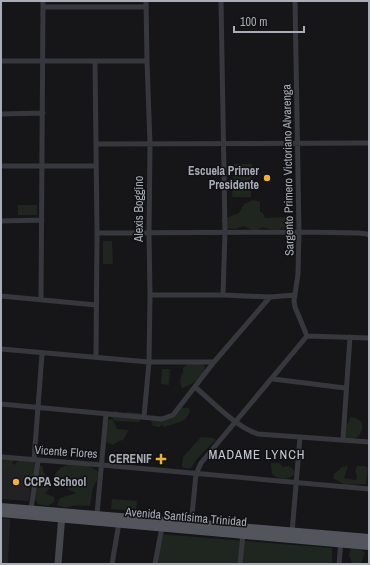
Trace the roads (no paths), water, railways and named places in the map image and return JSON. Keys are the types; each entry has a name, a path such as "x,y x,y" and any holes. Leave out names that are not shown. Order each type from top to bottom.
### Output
{"main road":[{"name":"Avenida Santísima Trinidad","path":"1,506 31,509 118,524 162,527 191,526 341,539 369,538"},
{"name":"Avenida Santísima Trinidad","path":"1,513 62,515 97,514 243,534 292,535"},
{"path":"58,564 62,515"},
{"name":"Avenida Santísima Trinidad","path":"341,539 369,546"}],"street":[{"name":"Alexis Boggino","path":"144,417 148,362 150,295 150,144 146,1"},
{"path":"221,1 225,232 223,295"},
{"name":"Sargento Primero Victoriano Alvarenga","path":"295,1 299,232 298,274 295,294 296,307 307,336"},
{"path":"41,300 43,4 146,7"},
{"path":"1,61 147,61"},
{"path":"95,61 97,233 96,357"},
{"path":"1,114 42,113"},
{"path":"96,144 369,143"},
{"path":"1,166 96,166"},
{"path":"1,221 42,220"},
{"path":"97,233 299,232 359,233 369,235"},
{"path":"150,295 223,295 270,297 295,294"},
{"path":"1,296 96,305"},
{"path":"1,404 162,419 168,418 173,415 214,362 270,297"},
{"path":"191,526 196,474 201,463 307,336 350,336 369,338"},
{"path":"343,439 350,336"},
{"path":"1,349 42,354 148,362 214,362"},
{"path":"31,509 36,460 37,408 42,354"},
{"path":"272,379 346,388"},
{"path":"195,387 249,431 258,434 369,442"},
{"path":"97,514 106,414"},
{"path":"292,535 300,437"},
{"name":"Vicente Flores","path":"1,457 369,489"},
{"path":"112,564 118,524"},
{"path":"156,564 162,527"},
{"path":"240,564 243,534"},
{"path":"339,564 341,539"}],"place":[{"name":"Escuela Primer Presidente","path":"267,178"},
{"name":"CERENIF","path":"161,459"},
{"name":"CCPA School","path":"16,482"}],"district":[{"name":"MADAME LYNCH","path":"257,454"}]}
